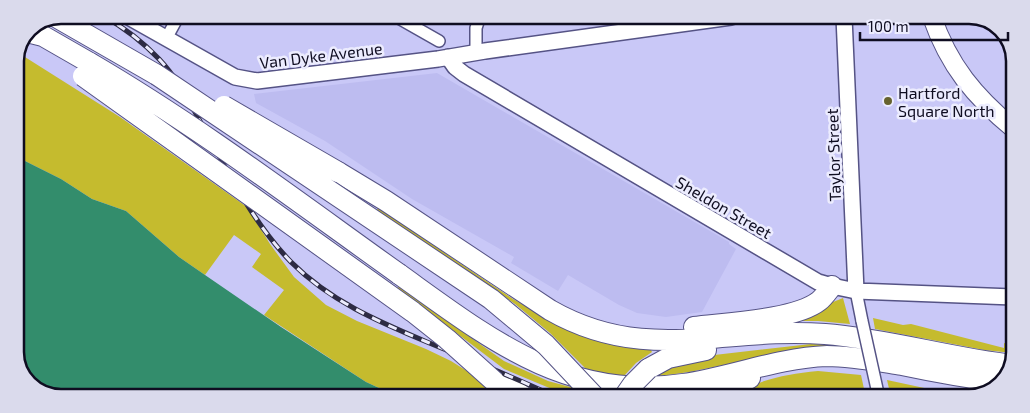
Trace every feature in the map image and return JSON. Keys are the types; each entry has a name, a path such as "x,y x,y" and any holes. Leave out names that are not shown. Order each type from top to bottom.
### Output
{"highway":[{"path":"69,24 157,75 498,304 551,349 588,389"},
{"path":"34,34 42,36 419,317 460,350 502,389"},
{"path":"30,41 143,96 228,153 507,349 547,368 587,380 638,387 670,386 791,360 819,356 848,357 993,381"},
{"path":"157,75 175,78 332,168 564,317 604,333 645,340 683,340 794,333 858,338 1004,364"},
{"path":"564,317 575,317 622,330 670,330 764,319 789,313 819,301 832,286"},
{"path":"630,389 648,369 663,360 678,355 764,341 794,333"},
{"path":"983,361 1006,358"},
{"path":"728,389 791,360"},
{"path":"954,375 968,387 976,389"},
{"path":"495,382 512,389"}],"main road":[{"path":"935,24 944,49 964,80 987,106 1006,122"}],"street":[{"name":"Van Dyke Avenue","path":"140,24 234,78 245,80 271,80 448,57 638,24"},
{"path":"166,39 174,24"},
{"path":"409,24 439,41"},
{"path":"476,52 475,39 477,24"},
{"name":"Taylor Street","path":"844,24 856,291"},
{"name":"Sheldon Street","path":"448,57 454,66 464,74 818,282 856,291 1006,297"},
{"path":"856,291 877,389"}],"shaded area":[{"path":"24,56 120,117 247,207 270,244 294,277 326,305 357,321 451,361 470,373 487,389 381,389 366,382 264,315 284,290 252,267 261,254 234,235 205,275 179,257 126,211 92,199 61,179 24,160"},
{"path":"437,73 729,242 736,249 702,312 666,317 637,313 619,305 568,275 558,291 511,263 514,257 412,199 325,141 256,103 254,94"},
{"path":"24,160 61,179 92,199 126,211 179,257 281,327 366,382 381,389 53,389 40,383 31,375 24,360"},
{"path":"378,208 513,299 560,326 595,340 619,346 651,350 652,352 636,363 624,376 587,370 550,333 515,304 377,210"},
{"path":"399,287 504,361 548,381 575,389 552,389 504,369 397,288"},
{"path":"843,298 850,324 786,321"},
{"path":"873,318 903,325 911,324 1004,348 1004,343 1006,344 1006,352 984,350 875,329"},
{"path":"811,344 841,346 788,350 677,374 650,377 697,357"},
{"path":"818,371 861,375 864,389 744,389 771,379"},
{"path":"887,380 929,389 913,389 889,389"}],"railway":[{"path":"117,24 153,52 173,76 255,216 278,248 306,276 338,299 372,318 538,389"}],"place":[{"name":"Hartford Square North","path":"888,101"}]}
